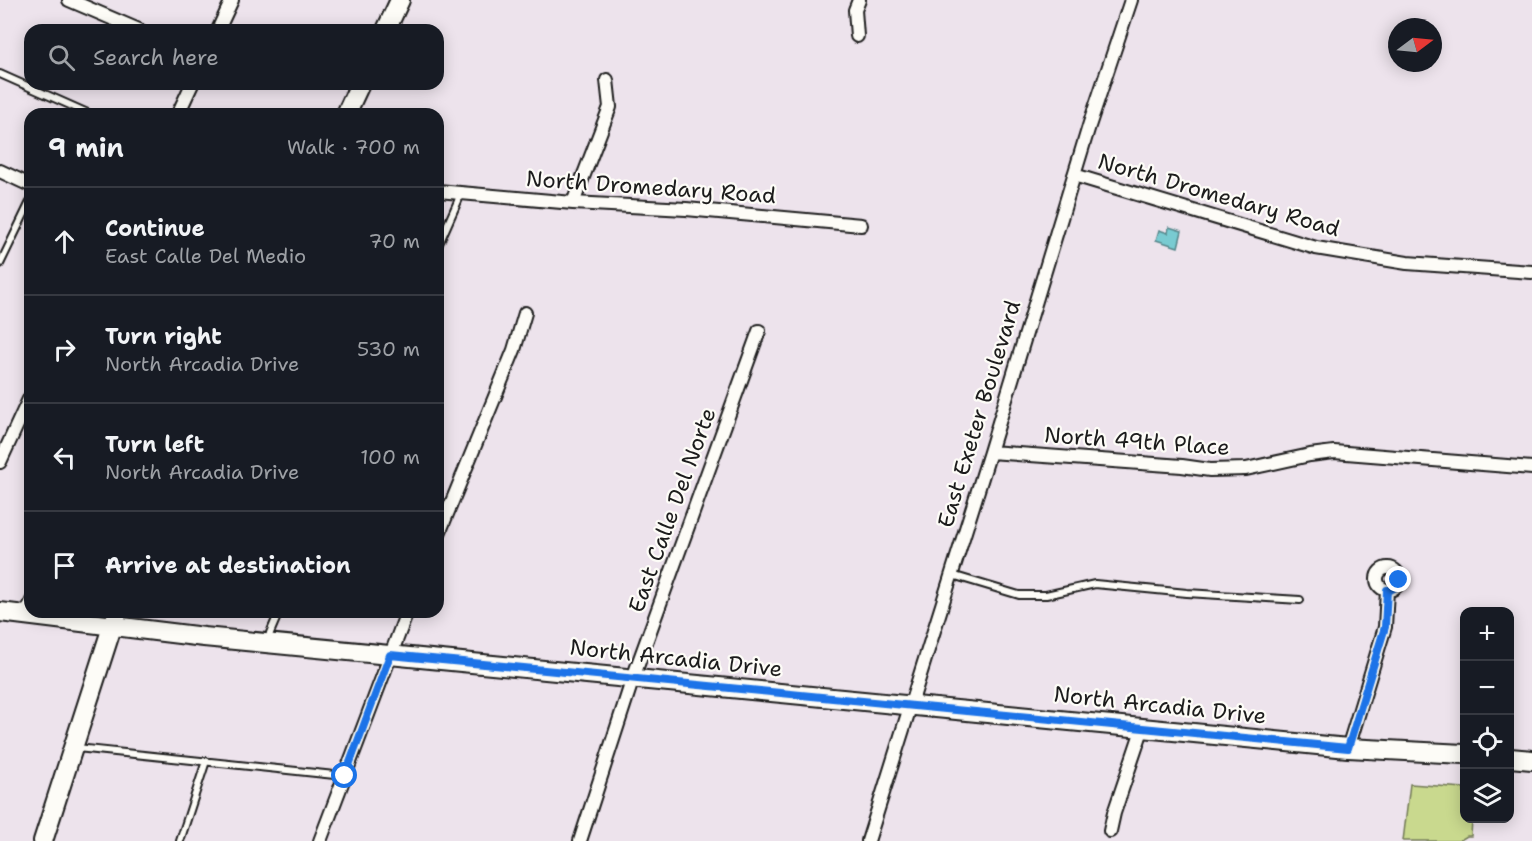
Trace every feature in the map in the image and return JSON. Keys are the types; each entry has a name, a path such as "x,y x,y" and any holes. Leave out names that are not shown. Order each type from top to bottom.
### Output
{"street":[{"path":"69,0 125,24"},
{"path":"221,24 232,0"},
{"path":"389,24 400,0"},
{"path":"857,36 855,10 859,0"},
{"name":"East Exeter Boulevard","path":"868,841 1074,175 1131,0"},
{"path":"573,203 610,107 608,80"},
{"path":"181,108 189,90"},
{"path":"349,108 357,90"},
{"path":"0,171 24,182"},
{"name":"North Dromedary Road","path":"1074,175 1316,248 1407,263 1532,272"},
{"name":"North Dromedary Road","path":"444,192 573,203 686,209 861,225"},
{"path":"444,521 514,350 525,313"},
{"name":"East Calle Del Norte","path":"580,841 633,678 759,331"},
{"path":"0,462 24,410"},
{"name":"North 49th Place","path":"990,452 1171,465 1210,470 1246,469 1310,454 1334,452 1532,468"},
{"path":"1348,748 1385,627 1387,590"},
{"name":"North Arcadia Drive","path":"0,612 24,606"},
{"path":"320,841 405,618"},
{"path":"43,841 115,619"},
{"name":"North Arcadia Drive","path":"115,619 268,643 1348,748 1460,754"},
{"path":"1110,831 1143,727"},
{"path":"1514,758 1532,760"}],"lane":[{"path":"0,74 24,85"},
{"path":"36,90 76,108"},
{"path":"444,232 460,193"},
{"path":"0,264 24,214"},
{"path":"950,574 1019,595 1046,595 1095,584 1300,600"},
{"path":"268,643 276,618"},
{"path":"74,747 345,776"},
{"path":"180,841 206,761"}],"green space":[{"path":"1410,784 1460,788 1460,823 1472,823 1471,836 1459,841 1403,841"}],"water":[{"path":"1169,227 1182,231 1178,247 1156,240 1159,230 1168,233"}],"route":[{"path":"345,776 390,655 1348,748 1385,627 1387,590 1394,588 1399,580"}]}
